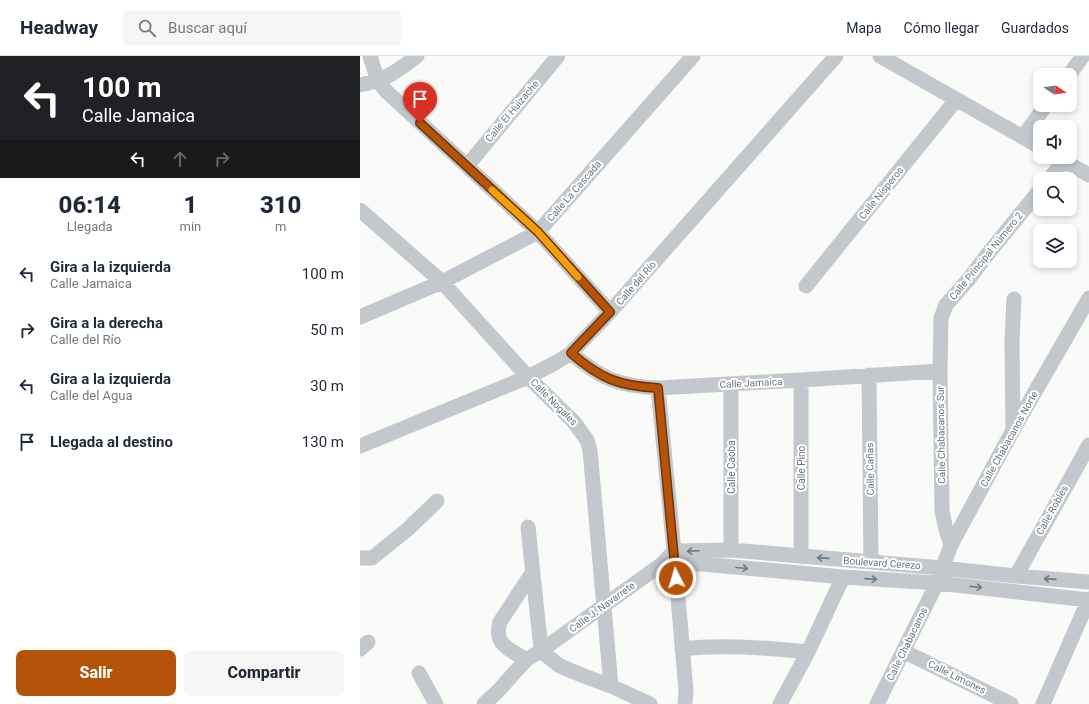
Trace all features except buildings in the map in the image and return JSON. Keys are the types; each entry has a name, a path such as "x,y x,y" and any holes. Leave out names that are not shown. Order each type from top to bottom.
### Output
{"street":[{"path":"370,56 378,81 386,91 538,232 610,312"},
{"path":"360,86 390,76 417,56"},
{"name":"Calle El Huizache","path":"467,166 558,56"},
{"name":"Calle La Cascada","path":"360,317 442,282 538,232 693,56"},
{"name":"Calle del Río","path":"360,446 528,377 571,353 610,312 836,56"},
{"path":"880,56 1033,143"},
{"path":"1074,68 1083,56"},
{"name":"Calle Nísperos","path":"806,286 956,100"},
{"path":"1023,137 1041,112"},
{"path":"1070,164 1089,175"},
{"name":"Calle Principal Número 2","path":"940,325 946,306 1033,199"},
{"name":"Calle Nogales","path":"360,210 442,282 528,377 574,422 587,440 590,450 611,686"},
{"name":"Calle Chabacanos Norte","path":"937,583 951,545 1013,430 1089,298"},
{"path":"1013,430 1012,340 1014,299"},
{"name":"Calle Chabacanos Sur","path":"940,325 942,511 951,545"},
{"name":"Calle Jamaica","path":"571,353 589,368 612,380 634,386 658,388 940,371"},
{"name":"Calle Cañas","path":"869,375 871,562"},
{"name":"Calle Pino","path":"801,380 801,557"},
{"name":"Calle Caoba","path":"731,384 731,550"},
{"path":"658,388 670,560 682,649 686,691 685,704"},
{"name":"Calle Robles","path":"1016,576 1089,445"},
{"path":"360,558 372,558 408,529 437,501"},
{"path":"528,528 542,650 548,658 560,666 611,686 650,704"},
{"name":"Boulevard Cerezo","path":"670,560 731,550 1089,582"},
{"name":"Boulevard Cerezo","path":"670,560 843,577 937,583 1089,600"},
{"name":"Calle J. Navarrete","path":"542,650 670,560"},
{"path":"526,660 500,642 498,634 500,622 532,573"},
{"path":"780,704 808,652 843,577"},
{"name":"Calle Chabacanos","path":"877,704 937,583"},
{"path":"1043,704 1089,600"},
{"path":"682,649 706,646 808,652"},
{"path":"484,704 526,660 542,650"},
{"name":"Calle Limones","path":"903,651 1011,704"},
{"path":"419,672 436,704"}],"slow traffic":[{"path":"492,190 538,232 578,277"}],"route":[{"path":"420,123 538,232 610,312 571,353 589,368 602,376 634,386 658,388 676,578"}]}
